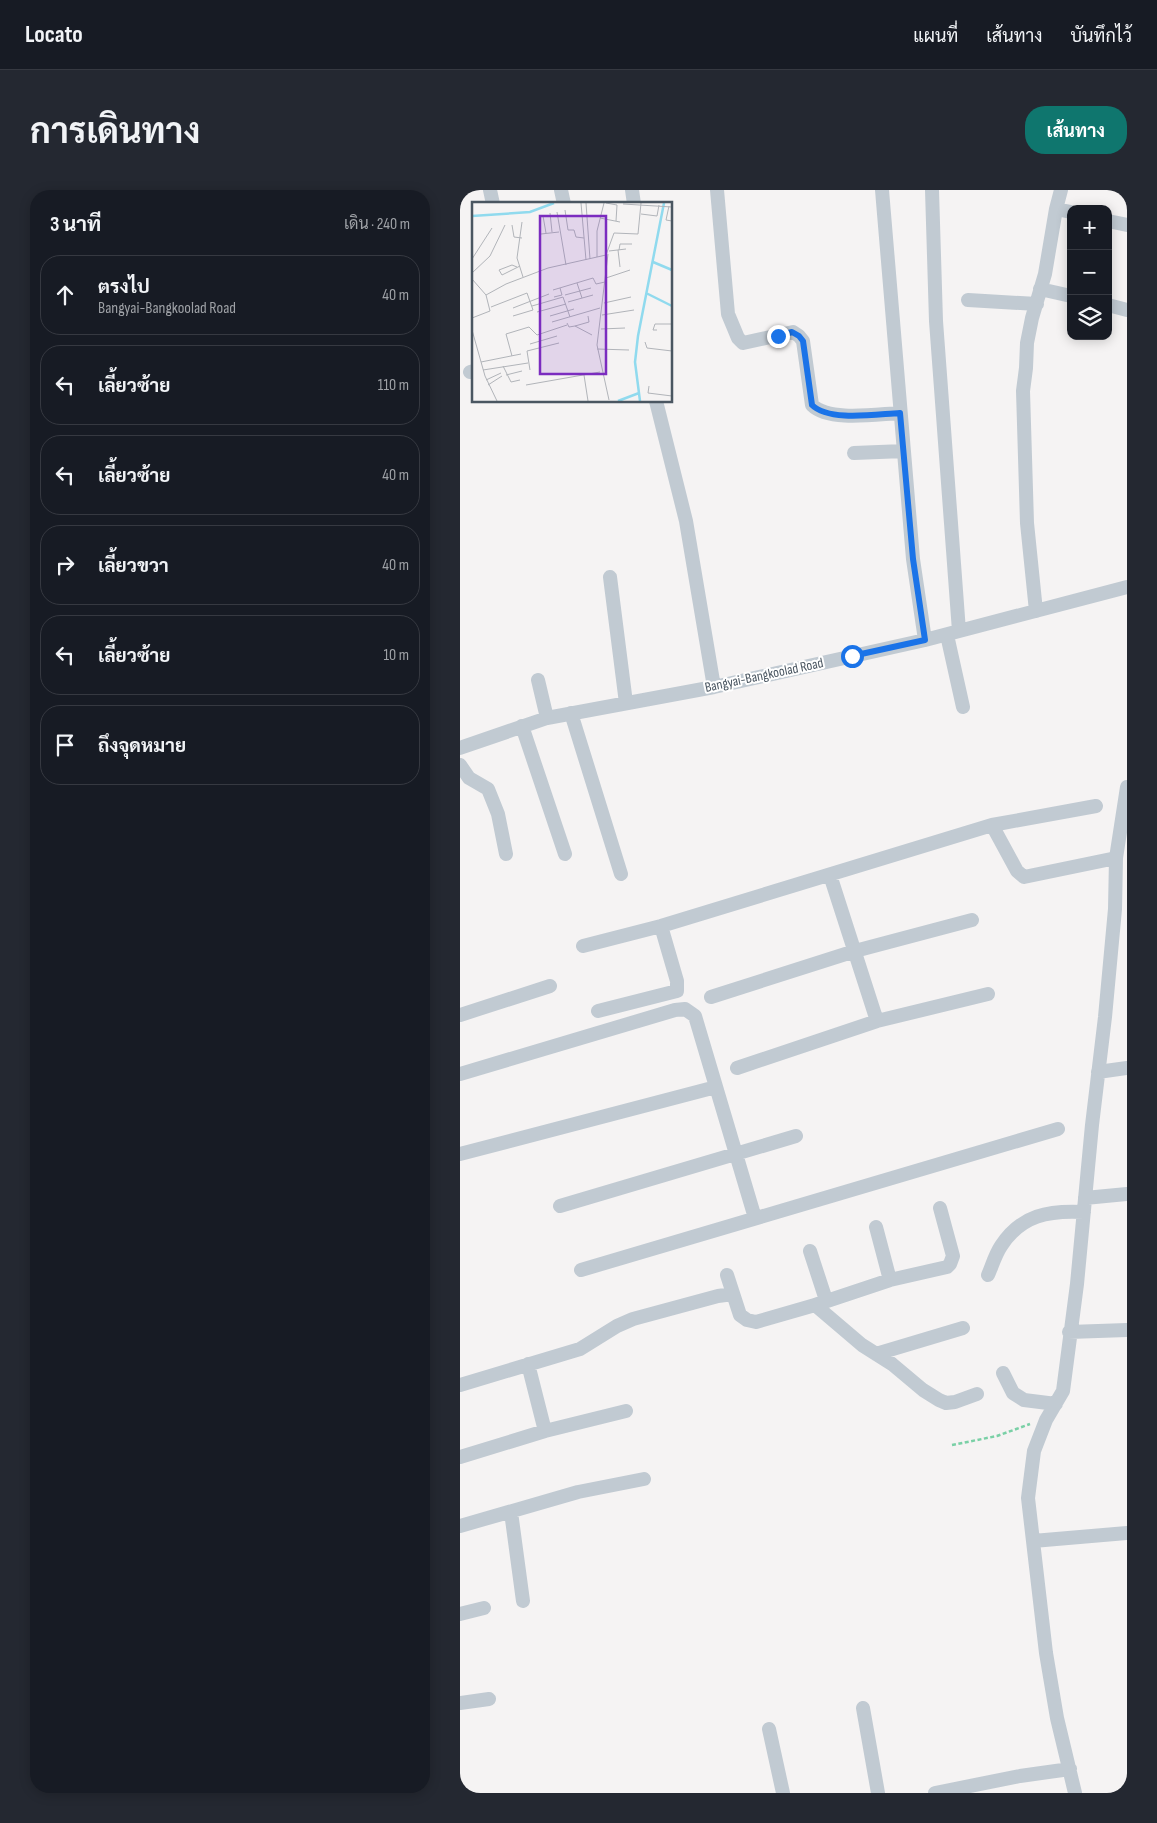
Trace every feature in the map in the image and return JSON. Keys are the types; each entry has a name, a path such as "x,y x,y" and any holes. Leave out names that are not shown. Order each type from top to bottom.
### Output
{"street":[{"path":"717,190 728,314 738,338 743,343 792,332 799,336 803,341 812,405 817,410 834,415 900,413"},
{"path":"882,190 913,559 925,640"},
{"path":"932,190 936,321 953,633 963,707"},
{"path":"1036,611 1027,523 1023,390 1027,343 1049,252 1056,208 1062,190"},
{"path":"1056,208 1067,211"},
{"path":"1112,222 1127,225"},
{"path":"1040,289 1067,295"},
{"path":"968,300 1037,304"},
{"path":"1112,306 1127,310"},
{"path":"656,402 686,521 714,687"},
{"path":"854,453 904,451"},
{"path":"610,577 626,702"},
{"name":"Bangyai-Bangkoolad Road","path":"460,748 547,718 714,687 925,640 1127,587"},
{"path":"538,680 547,718"},
{"path":"570,713 621,874"},
{"path":"522,726 565,854"},
{"path":"460,765 469,778 488,789 498,814 506,854"},
{"path":"1075,1793 1057,1718 1046,1653 1028,1498 1034,1451 1046,1420 1063,1391 1069,1332 1077,1284 1105,1017 1115,909 1116,858 1124,819 1127,787"},
{"path":"583,946 661,926 992,825 1096,806"},
{"path":"992,825 1017,871 1024,877 1116,858"},
{"path":"830,875 877,1021"},
{"path":"711,997 855,951 972,920"},
{"path":"598,1011 677,991 677,981 661,926"},
{"path":"460,1015 550,986"},
{"path":"737,1068 877,1021 988,994"},
{"path":"460,1074 675,1010 685,1009 695,1016 755,1218"},
{"path":"1098,1072 1127,1068"},
{"path":"460,1154 716,1087"},
{"path":"581,1270 1058,1129"},
{"path":"560,1206 796,1136"},
{"path":"1085,1198 1127,1194"},
{"path":"727,1275 740,1315 747,1320 756,1322 890,1280 947,1266 950,1264 953,1256 940,1208"},
{"path":"988,1276 1000,1248 1010,1233 1029,1219 1063,1211 1084,1212"},
{"path":"876,1227 890,1280"},
{"path":"810,1251 820,1308 839,1327 907,1375 923,1390 946,1403 955,1402 977,1394"},
{"path":"460,1385 580,1349 617,1326 633,1319 718,1296 733,1294"},
{"path":"876,1354 963,1328"},
{"path":"1069,1332 1127,1330"},
{"path":"528,1364 545,1431"},
{"path":"1003,1373 1014,1393 1024,1400 1056,1404"},
{"path":"460,1457 545,1431 626,1411"},
{"path":"460,1526 578,1492 644,1478"},
{"path":"511,1512 523,1601"},
{"path":"1033,1541 1127,1533"},
{"path":"460,1614 484,1608"},
{"path":"460,1703 489,1699"},
{"path":"863,1708 878,1793"},
{"path":"769,1728 783,1793"},
{"path":"934,1793 1020,1776 1070,1769"}],"path":[{"path":"952,1445 998,1436 1046,1420"}],"route":[{"path":"778,336 792,332 803,341 812,405 817,410 834,415 900,413 913,559 925,640 852,656"}]}
